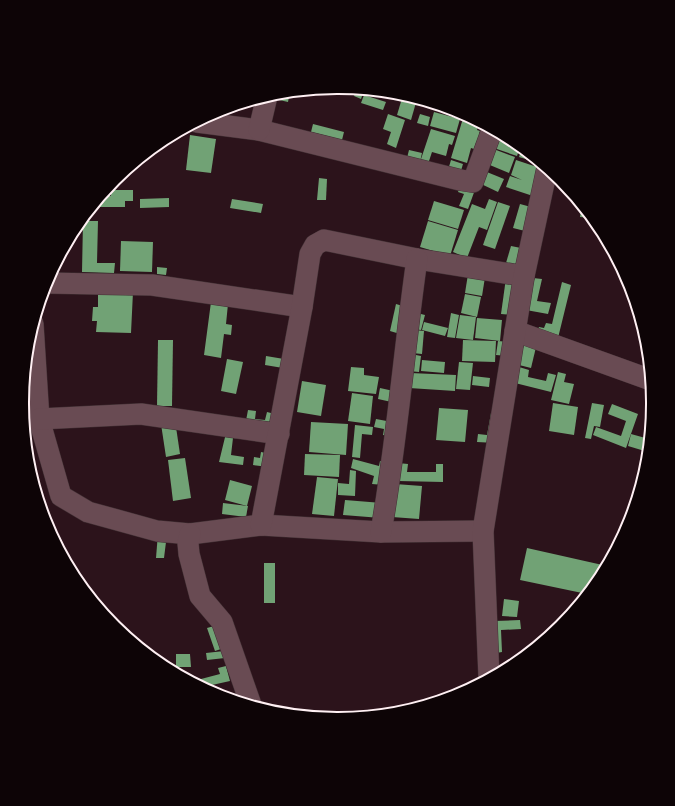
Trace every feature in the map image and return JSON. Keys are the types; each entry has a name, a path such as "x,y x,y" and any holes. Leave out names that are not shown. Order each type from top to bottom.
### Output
{"street":[{"path":"259,130 265,103"},
{"path":"207,123 259,130 473,182 490,135"},
{"path":"489,672 483,531 524,276 546,175"},
{"path":"261,525 302,307 310,254 315,245 324,240 417,259 524,276"},
{"path":"381,532 392,468 406,337 417,259"},
{"path":"53,283 152,285 302,307"},
{"path":"515,331 644,378"},
{"path":"34,347 39,419 61,496 88,512 157,531 190,534 261,525 381,532 483,531"},
{"path":"39,419 141,414 279,434"},
{"path":"190,534 189,554 200,596 222,622 249,698"}],"building":[{"path":"355,95 362,95 361,99 354,96"},
{"path":"364,96 386,102 383,110 361,103"},
{"path":"289,98 288,102 278,100"},
{"path":"401,101 415,105 411,120 397,115"},
{"path":"434,112 460,120 456,133 430,126"},
{"path":"388,114 405,120 396,148 387,144 391,132 383,129"},
{"path":"420,114 430,117 428,126 417,123"},
{"path":"462,121 478,128 477,130 480,131 479,134 487,136 485,145 476,143 474,149 471,148 467,163 451,158"},
{"path":"313,124 344,132 342,140 311,132"},
{"path":"431,129 455,136 452,145 449,144 446,156 432,152 428,164 420,162"},
{"path":"190,135 216,139 211,173 186,170"},
{"path":"494,137 518,153 517,156 491,147"},
{"path":"491,148 515,157 509,173 485,163"},
{"path":"409,150 422,153 420,162 407,158"},
{"path":"520,154 527,159 519,157"},
{"path":"451,160 463,164 460,174 448,170"},
{"path":"516,160 535,166 540,170 536,197 506,187 510,176 522,180 511,175"},
{"path":"482,170 504,179 498,192 477,182"},
{"path":"319,178 327,179 326,200 317,200"},
{"path":"462,181 476,187 468,209 459,206 464,194 458,192"},
{"path":"115,190 133,190 133,201 125,201 125,207 100,207"},
{"path":"169,198 169,207 140,208 140,199"},
{"path":"232,199 263,204 261,213 230,208"},
{"path":"489,199 497,202 487,230 479,227 467,258 453,252 472,204 485,209"},
{"path":"434,201 464,210 458,229 428,220"},
{"path":"498,202 510,206 495,249 483,245"},
{"path":"520,204 531,207 525,231 513,228"},
{"path":"89,221 98,221 97,263 115,263 114,273 82,272 83,229"},
{"path":"428,221 458,230 450,256 420,247"},
{"path":"121,241 153,242 152,272 120,271"},
{"path":"511,246 526,249 521,267 506,263"},
{"path":"157,267 167,268 166,275 157,274"},
{"path":"469,268 486,271 482,296 465,293"},
{"path":"506,278 518,279 513,315 501,314"},
{"path":"533,278 542,279 537,301 551,303 548,314 526,310"},
{"path":"562,282 571,285 558,338 537,332 539,327 544,328 546,323 552,324"},
{"path":"98,291 133,292 131,333 96,332 97,321 92,321 93,307 98,307"},
{"path":"465,294 481,297 477,317 461,313"},
{"path":"211,302 228,304 226,324 232,325 231,335 224,334 221,358 204,355"},
{"path":"396,304 406,307 400,334 390,331"},
{"path":"417,313 425,315 421,330 414,329"},
{"path":"451,313 459,315 455,338 447,337"},
{"path":"460,315 476,317 473,340 456,338"},
{"path":"477,318 502,320 500,341 475,338"},
{"path":"424,322 448,328 445,336 422,330"},
{"path":"415,330 424,331 422,354 412,353"},
{"path":"158,340 173,340 172,406 157,406"},
{"path":"463,340 496,341 495,362 462,361"},
{"path":"525,340 537,343 531,368 519,365"},
{"path":"498,341 509,342 508,356 496,355"},
{"path":"411,354 421,356 419,372 409,371"},
{"path":"266,356 284,359 283,368 265,365"},
{"path":"227,359 243,362 236,394 221,391"},
{"path":"422,360 445,362 444,373 421,371"},
{"path":"459,362 473,363 470,390 456,389"},
{"path":"351,367 364,368 364,375 379,377 376,394 348,391"},
{"path":"519,367 529,370 528,377 546,381 548,373 556,375 551,392 515,383"},
{"path":"558,372 566,374 564,382 574,384 569,404 551,400"},
{"path":"410,373 456,375 455,391 409,388"},
{"path":"473,376 490,378 489,387 472,385"},
{"path":"302,381 326,385 321,416 297,412"},
{"path":"380,388 398,392 396,403 378,399"},
{"path":"352,393 373,396 370,424 348,421"},
{"path":"553,403 578,407 574,435 549,431"},
{"path":"592,403 604,405 600,427 594,426 591,439 585,438"},
{"path":"612,404 638,414 626,448 593,435 596,427 621,436 626,421 608,414"},
{"path":"439,408 468,410 465,442 436,440"},
{"path":"248,410 256,411 255,419 265,420 267,412 275,414 272,432 245,426"},
{"path":"491,413 500,415 496,443 477,442 478,434 487,435"},
{"path":"376,419 392,422 389,436 383,435 384,429 374,427"},
{"path":"311,422 348,424 346,455 309,452"},
{"path":"161,424 176,427 180,454 166,457"},
{"path":"355,425 373,427 372,435 362,434 360,458 352,457"},
{"path":"227,429 240,430 239,439 233,438 231,455 244,457 243,465 219,462"},
{"path":"631,434 644,437 642,450 628,446"},
{"path":"261,452 271,454 269,467 253,465 254,457 260,458"},
{"path":"305,454 340,455 339,477 304,475"},
{"path":"185,458 191,498 173,501 168,460"},
{"path":"353,459 379,466 380,461 387,462 384,485 372,484 374,476 351,468"},
{"path":"398,463 408,464 407,472 436,472 436,464 443,464 443,482 398,481"},
{"path":"350,470 356,471 355,496 338,495 338,483 349,484"},
{"path":"317,477 338,479 334,516 312,514"},
{"path":"230,480 252,486 247,506 225,500"},
{"path":"395,484 422,486 419,519 392,517"},
{"path":"345,500 382,503 381,518 343,515"},
{"path":"223,503 248,506 246,517 222,514"},
{"path":"158,533 166,542 164,558 156,558"},
{"path":"527,548 600,564 581,593 520,580"},
{"path":"264,563 275,563 275,603 264,603"},
{"path":"504,599 519,601 517,617 502,616"},
{"path":"520,620 521,629 501,630 502,652 496,653 494,621"},
{"path":"214,626 227,647 215,651 207,628"},
{"path":"224,651 225,658 207,660 206,653"},
{"path":"176,654 190,654 191,667 176,666"},
{"path":"226,666 230,681 212,685 201,680 220,674 218,668"}]}
